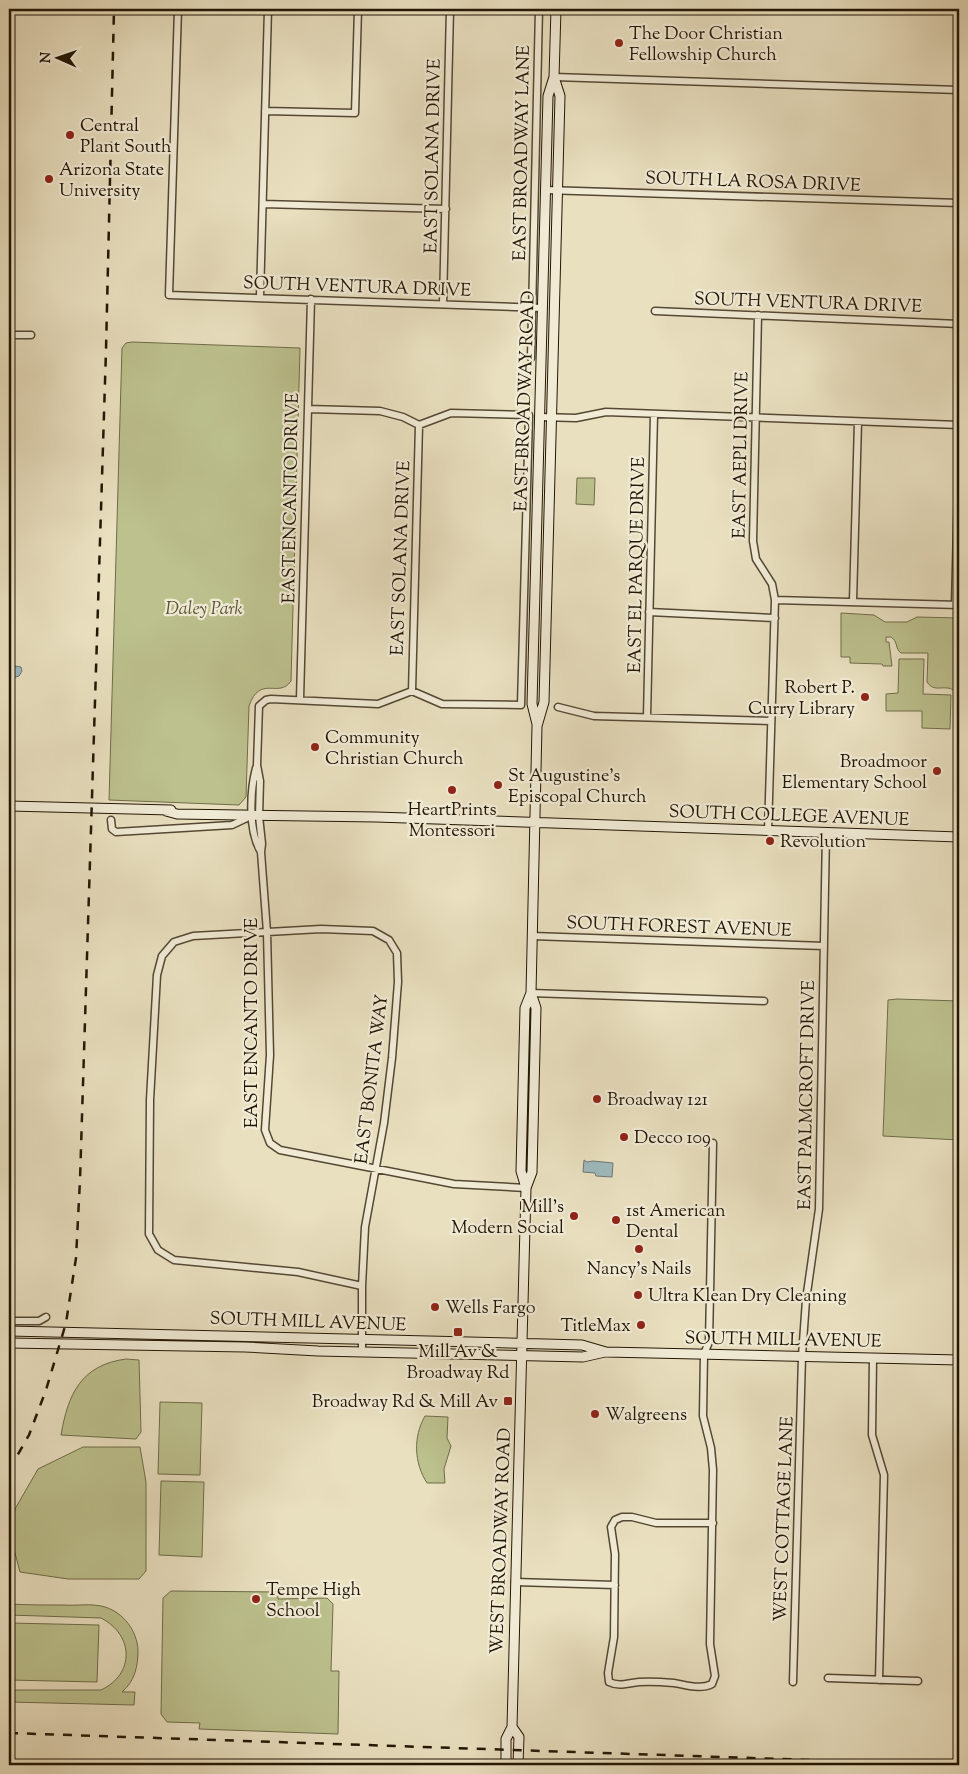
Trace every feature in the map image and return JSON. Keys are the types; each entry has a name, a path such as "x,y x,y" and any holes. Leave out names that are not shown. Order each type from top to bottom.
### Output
{"main road":[{"name":"EAST BROADWAY ROAD","path":"538,726 532,704 548,96 554,77 556,9"},
{"name":"EAST BROADWAY ROAD","path":"522,1356 526,1188 521,1170 522,1097 525,1008 531,993 538,726 544,702 558,190 560,96 554,77"},
{"name":"SOUTH COLLEGE AVENUE","path":"9,806 166,811 177,814 255,813 278,817 288,814 959,838"},
{"name":"SOUTH MILL AVENUE","path":"9,1331 212,1334 362,1343 582,1345 606,1352"},
{"name":"SOUTH MILL AVENUE","path":"9,1343 244,1347 318,1351 522,1356 583,1357 606,1352 959,1360"},
{"name":"WEST BROADWAY ROAD","path":"506,1765 506,1739 512,1727 522,1356"},
{"name":"WEST BROADWAY ROAD","path":"512,1727 519,1737 518,1765"}],"street":[{"name":"SOUTH VENTURA DRIVE","path":"178,9 169,295 543,308"},
{"path":"260,297 268,9"},
{"path":"265,111 355,113 358,9"},
{"name":"EAST SOLANA DRIVE","path":"443,304 450,9"},
{"name":"EAST BROADWAY LANE","path":"531,358 539,9"},
{"path":"554,77 959,90"},
{"name":"SOUTH LA ROSA DRIVE","path":"545,190 959,203"},
{"path":"263,204 446,209"},
{"name":"EAST ENCANTO DRIVE","path":"310,299 300,699 271,699 262,703 258,711 256,765 260,781 255,813 257,845 261,852 267,932 270,1055 265,1130 270,1143 280,1150 454,1184 526,1188"},
{"name":"SOUTH VENTURA DRIVE","path":"655,311 959,324"},
{"name":"EAST AEPLI DRIVE","path":"758,315 753,541 756,559 772,584 775,618 768,831"},
{"path":"9,335 31,335"},
{"path":"300,699 378,704 412,691 442,704 521,705 529,415 451,413 419,426 403,417 380,411 308,408"},
{"path":"540,417 576,418 606,412 959,425"},
{"name":"EAST EL PARQUE DRIVE","path":"647,717 654,414"},
{"path":"854,601 858,422"},
{"name":"EAST SOLANA DRIVE","path":"412,691 419,426"},
{"path":"774,600 957,604 959,449"},
{"path":"649,612 775,618"},
{"path":"558,708 594,716 771,721"},
{"path":"111,820 112,829 116,832 232,825 255,813"},
{"name":"EAST PALMCROFT DRIVE","path":"802,1356 806,1300 818,1209 826,833"},
{"name":"EAST BONITA WAY","path":"362,1286 298,1272 174,1260 158,1250 149,1234 150,1100 157,975 162,956 174,942 193,936 321,929 373,931 389,940 397,953 398,982 392,1058 384,1123 366,1227 362,1286 362,1343"},
{"name":"SOUTH FOREST AVENUE","path":"532,936 824,946"},
{"path":"531,993 764,1001"},
{"path":"713,1142 709,1342 704,1354 703,1416 714,1470 713,1523 710,1644 715,1676 712,1684 706,1687 661,1682 639,1682 616,1686 609,1682 608,1673 614,1637 615,1586 615,1554 611,1527 615,1520 622,1517 632,1517 656,1523 713,1523"},
{"path":"9,1322 39,1321 46,1317"},
{"name":"WEST COTTAGE LANE","path":"793,1682 802,1356"},
{"path":"873,1358 872,1435 884,1475 879,1680"},
{"path":"515,1582 615,1586"},
{"path":"828,1678 918,1681"}],"green space":[{"name":"Daley Park","path":"126,343 300,348 291,681 281,688 264,689 253,696 249,706 246,797 239,805 109,800 122,348"},
{"path":"577,478 595,478 594,505 576,504"},
{"path":"841,613 874,615 885,622 907,622 917,617 959,618 959,694 951,689 934,688 929,685 927,682 928,653 901,653 891,637 886,637 886,642 889,642 892,666 850,663 850,657 841,657"},
{"path":"899,659 924,659 923,694 951,695 950,729 922,728 922,711 886,711 886,694 898,693"},
{"path":"888,1000 959,1001 959,1140 883,1136"},
{"path":"126,1359 139,1360 141,1432 136,1439 61,1435 68,1407 79,1384 98,1368 111,1362"},
{"path":"160,1402 202,1403 200,1475 158,1474"},
{"path":"425,1416 448,1417 447,1438 451,1446 444,1469 445,1483 427,1483 417,1459 418,1433"},
{"path":"83,1447 140,1447 146,1482 146,1571 139,1579 68,1579 20,1572 11,1538 15,1509 38,1469"},
{"path":"161,1481 204,1482 202,1557 159,1555"},
{"path":"171,1591 278,1592 278,1599 327,1598 333,1604 331,1671 339,1671 338,1734 199,1729 200,1723 167,1722 161,1714 163,1598"},
{"path":"9,1604 95,1605 112,1610 124,1618 135,1636 138,1656 135,1673 130,1683 122,1692 135,1692 134,1705 9,1702 9,1690 101,1690 112,1683 120,1674 125,1665 126,1654 120,1634 112,1625 101,1618 9,1615"},
{"path":"9,1623 99,1625 97,1682 9,1680"}],"water":[{"path":"15,666 21,667 22,671 19,676 13,678 10,671 14,670"},
{"path":"584,1160 587,1162 613,1163 612,1177 596,1176 595,1173 583,1172"}],"railway":[{"path":"9,1470 29,1435 46,1390 66,1323 76,1258 106,350 114,9"},
{"path":"9,1733 959,1765"}],"place":[{"name":"The Door Christian Fellowship Church","path":"619,43"},
{"name":"Central Plant South","path":"70,135"},
{"name":"Arizona State University","path":"49,179"},
{"name":"Robert P. Curry Library","path":"865,697"},
{"name":"Community Christian Church","path":"315,747"},
{"name":"Broadmoor Elementary School","path":"937,771"},
{"name":"St Augustine's Episcopal Church","path":"498,785"},
{"name":"HeartPrints Montessori","path":"452,790"},
{"name":"Revolution","path":"770,841"},
{"name":"Broadway 121","path":"597,1099"},
{"name":"Decco 109","path":"624,1137"},
{"name":"Mill's Modern Social","path":"574,1216"},
{"name":"1st American Dental","path":"616,1220"},
{"name":"Nancy's Nails","path":"639,1249"},
{"name":"Ultra Klean Dry Cleaning","path":"638,1295"},
{"name":"Wells Fargo","path":"435,1307"},
{"name":"TitleMax","path":"641,1325"},
{"name":"Mill Av & Broadway Rd","path":"458,1332"},
{"name":"Broadway Rd & Mill Av","path":"508,1401"},
{"name":"Walgreens","path":"595,1414"},
{"name":"Tempe High School","path":"256,1599"}]}
